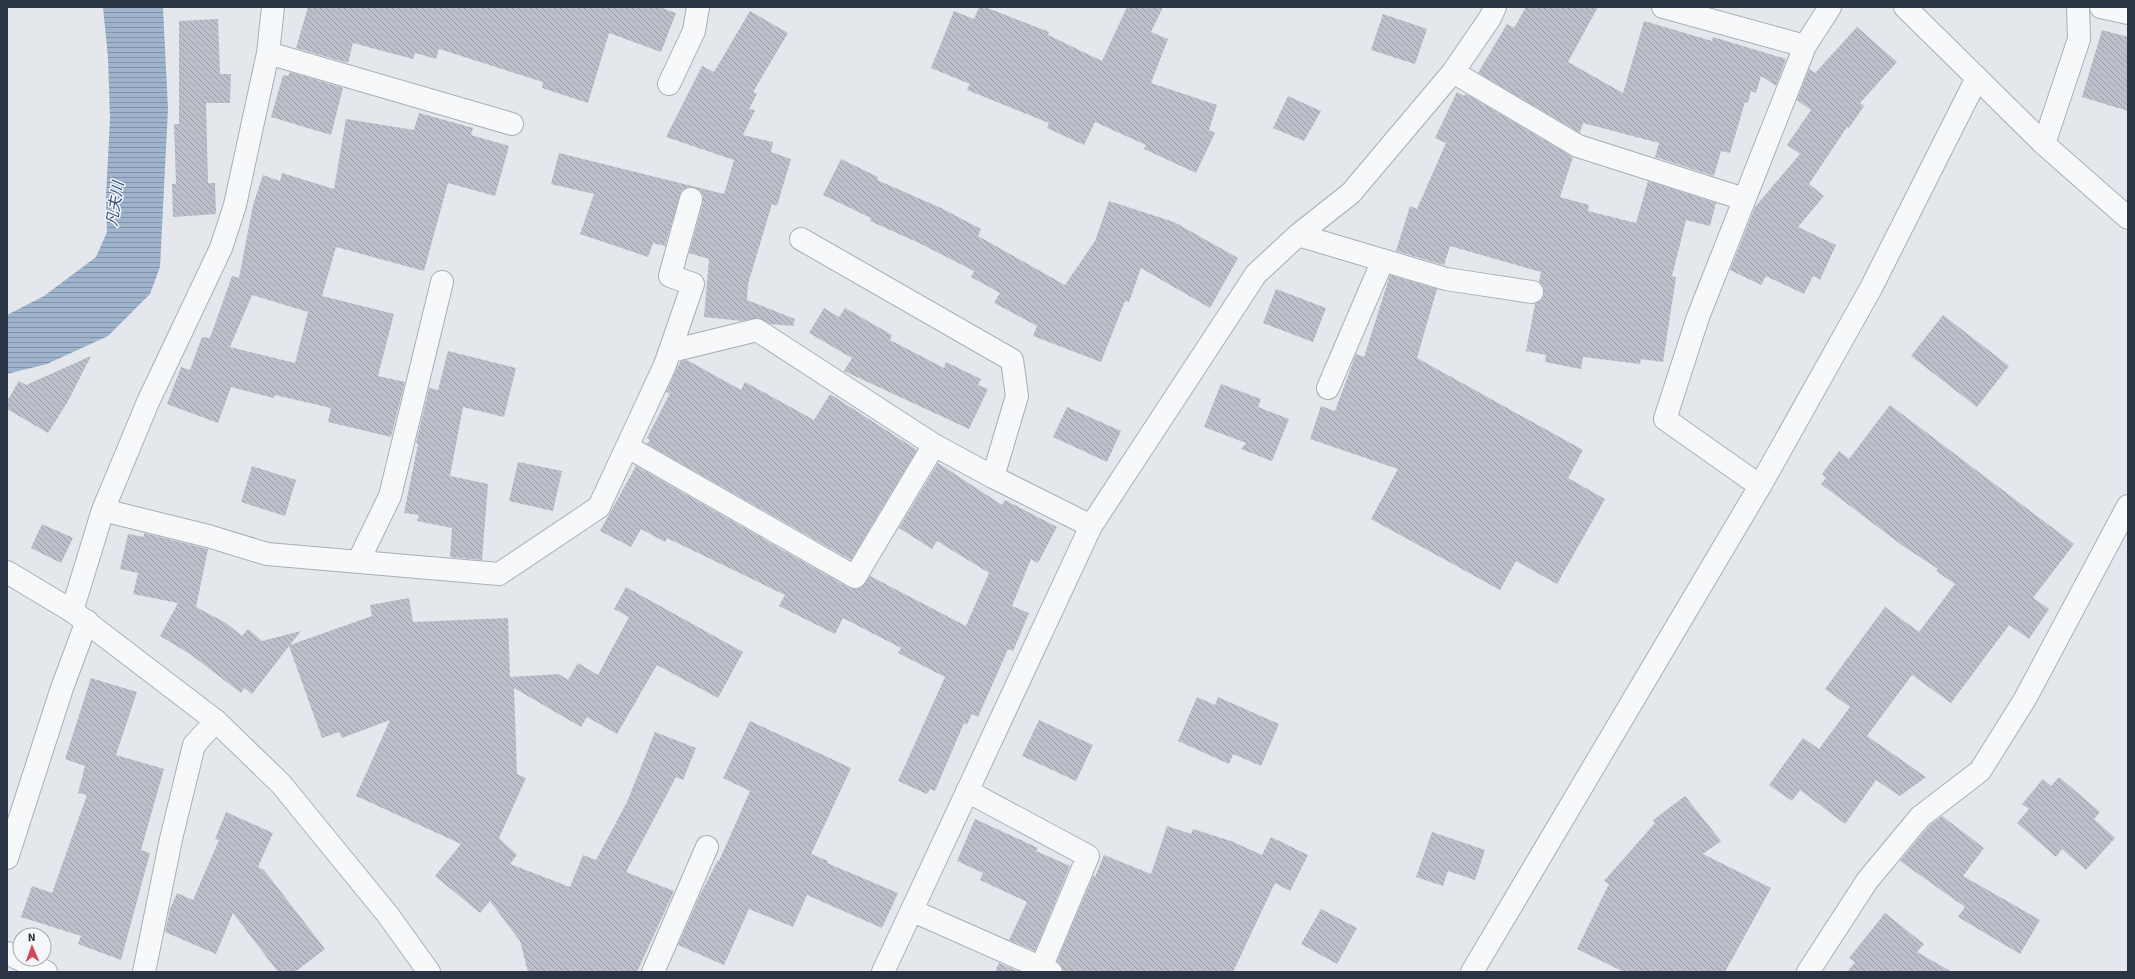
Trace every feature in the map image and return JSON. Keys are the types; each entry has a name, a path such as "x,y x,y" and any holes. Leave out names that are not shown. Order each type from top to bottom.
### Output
{"street":[{"path":"7,858 62,688 103,510 148,402 221,248 235,205 268,53 273,7"},
{"path":"669,84 694,31 698,7"},
{"path":"883,972 913,911 967,791 1091,526 1256,274 1298,235 1351,194 1453,72 1490,18 1495,7"},
{"path":"1663,7 1805,46"},
{"path":"1760,486 1666,419 1698,317 1805,46 1830,7"},
{"path":"1905,7 2044,144 2128,218"},
{"path":"2044,144 2079,38 2078,7"},
{"path":"2101,7 2128,13"},
{"path":"268,53 512,124"},
{"path":"1453,72 1578,146 1744,200"},
{"path":"1472,972 1760,486 1871,288 1977,78"},
{"path":"103,510 208,536 267,554 499,574 599,507 671,351 693,284 670,276 691,199"},
{"path":"1298,235 1446,279 1532,292"},
{"path":"801,240 1012,360 1017,396 994,477"},
{"path":"1328,388 1383,260"},
{"path":"358,562 390,496 442,282"},
{"path":"671,351 757,330 934,445 1091,526"},
{"path":"628,447 855,577 934,445"},
{"path":"1808,972 1867,881 1920,817 1980,771 2025,699 2128,506"},
{"path":"7,572 79,616 216,721 281,784 388,915 429,972"},
{"path":"144,972 171,839 194,745 216,721"},
{"path":"913,911 1046,970 1088,856 967,791"},
{"path":"653,972 708,847"},
{"path":"7,953 46,972"}],"water":[{"name":"凡夫川","path":"103,7 163,7 168,109 160,267 150,294 108,336 47,364 7,374 7,315 44,296 96,257 107,232 106,197 110,119 108,58"}],"building":[{"path":"308,7 659,7 676,13 661,52 609,33 588,103 542,88 543,82 439,49 436,59 415,53 413,59 353,43 348,63 296,48"},
{"path":"979,7 985,7 1049,32 1048,35 1102,61 1127,7 1163,7 1151,32 1168,39 1151,83 1217,105 1209,130 1215,133 1196,173 1144,149 1146,145 1095,122 1084,145 1047,128 1049,123 967,90 970,84 931,68 954,11 974,19"},
{"path":"1526,7 1598,7 1568,62 1623,93 1644,21 1712,41 1713,37 1786,59 1776,86 1761,76 1756,93 1751,91 1748,103 1745,102 1730,153 1721,151 1714,176 1655,157 1659,143 1583,123 1580,133 1478,73 1507,24 1514,28"},
{"path":"750,11 788,33 753,92 757,94 749,109 755,110 743,135 773,142 771,152 791,159 777,206 772,204 748,284 747,300 795,319 793,326 770,324 759,318 742,321 704,317 709,259 689,253 703,202 703,195 700,190 688,187 682,190 665,246 653,243 648,257 580,234 594,194 551,184 559,153 724,194 734,160 666,137 702,66 714,72"},
{"path":"1383,14 1427,29 1415,64 1371,50"},
{"path":"218,19 220,74 231,74 230,103 206,103 208,183 215,183 216,214 173,217 172,184 176,184 174,124 179,124 179,21"},
{"path":"1857,27 1897,62 1860,103 1864,106 1849,128 1847,127 1809,184 1824,196 1798,227 1836,245 1820,280 1813,276 1804,294 1766,276 1761,285 1730,270 1755,207 1800,154 1787,145 1811,110 1797,100 1809,69 1815,73"},
{"path":"2102,30 2128,37 2128,111 2082,97"},
{"path":"290,72 343,88 331,135 271,117 283,75 288,76"},
{"path":"1457,92 1464,96 1466,94 1573,157 1560,197 1589,205 1588,211 1636,223 1648,181 1716,203 1710,226 1686,220 1672,276 1676,277 1663,362 1641,359 1640,364 1583,357 1581,369 1545,362 1546,355 1526,351 1535,304 1541,300 1544,294 1543,287 1539,282 1541,272 1450,246 1444,265 1396,251 1410,206 1417,209 1446,143 1435,138"},
{"path":"1288,96 1321,111 1304,141 1273,128"},
{"path":"419,113 473,128 471,135 509,146 495,196 448,183 424,271 336,247 322,296 394,314 378,376 405,382 391,437 328,422 331,408 275,395 274,398 231,387 218,423 167,404 181,367 190,370 202,337 210,338 232,276 239,278 253,205 263,175 280,181 282,173 334,189 346,119 414,130","holes":["252,295 308,312 295,363 230,347"]},
{"path":"841,159 878,177 877,180 941,208 981,229 978,236 1065,285 1095,241 1109,201 1174,222 1238,258 1210,308 1141,268 1129,302 1125,301 1101,362 1033,336 1037,326 994,303 1000,293 971,277 974,271 919,243 870,221 871,218 823,195"},
{"path":"1390,275 1437,289 1417,358 1583,450 1568,478 1605,499 1557,584 1516,561 1500,590 1371,519 1398,469 1310,439 1321,406 1335,411 1356,354 1364,357"},
{"path":"1276,289 1326,308 1313,342 1263,323"},
{"path":"824,308 839,317 845,308 892,335 890,340 944,368 946,362 981,379 978,385 988,389 969,429 844,371 852,358 809,333"},
{"path":"1943,315 2009,366 1977,407 1911,356"},
{"path":"448,351 516,368 504,417 463,407 450,476 488,484 482,560 450,557 452,528 417,521 419,515 404,513 418,444 416,443 429,388 438,390"},
{"path":"91,356 67,403 48,433 7,409 7,401 19,381 26,385"},
{"path":"687,360 741,390 745,382 814,420 830,394 917,450 851,560 647,444 650,440 647,438 670,393 666,392 677,368 681,361"},
{"path":"1221,384 1261,399 1258,407 1289,419 1272,461 1241,449 1246,443 1204,427"},
{"path":"1890,405 2074,544 2033,598 2049,609 2029,639 2009,625 1951,703 1912,675 1867,736 1926,777 1900,796 1876,780 1845,824 1800,790 1792,801 1769,785 1803,738 1819,749 1850,707 1825,689 1885,607 1919,632 1955,584 1936,571 1938,569 1903,546 1821,484 1826,478 1822,474 1839,451 1849,459"},
{"path":"1067,407 1121,431 1107,462 1053,437"},
{"path":"518,462 562,471 553,511 509,501"},
{"path":"938,463 1002,505 1005,500 1057,527 1038,563 1031,559 1012,606 1029,613 1013,651 1008,649 978,717 972,714 967,725 964,723 935,791 930,789 927,794 898,781 945,677 898,653 901,648 843,618 835,634 779,606 785,595 667,538 665,542 641,529 631,547 600,531 636,466 849,588 861,588 870,576 966,626 989,573 937,541 932,549 899,528"},
{"path":"252,466 296,480 285,516 241,502"},
{"path":"42,524 73,538 61,563 31,548"},
{"path":"144,533 208,549 196,607 226,623 242,636 248,629 262,641 301,631 290,645 372,616 370,605 409,598 413,622 508,618 510,677 559,674 568,680 578,663 598,675 629,617 614,609 626,587 743,652 718,698 657,665 617,734 587,717 581,727 514,688 517,774 526,778 499,838 517,855 510,864 570,887 583,855 596,860 627,802 655,732 696,748 683,780 676,777 626,872 674,891 637,972 528,972 520,941 490,901 480,913 435,876 461,844 356,796 390,720 342,738 339,732 322,738 289,646 252,694 244,688 241,693 190,654 160,636 178,603 133,594 138,573 120,569 128,534 144,537"},
{"path":"91,678 137,692 116,755 164,769 141,850 150,853 121,960 78,944 81,936 21,917 32,886 52,893 87,795 78,793 85,766 65,759"},
{"path":"1197,697 1215,705 1218,697 1279,724 1261,766 1233,754 1229,764 1178,741"},
{"path":"1039,720 1093,745 1076,781 1022,756"},
{"path":"750,721 851,768 811,854 828,861 827,863 898,893 882,928 807,895 793,927 749,909 724,965 678,945 700,895 718,860 719,861 750,791 723,778"},
{"path":"2059,777 2100,812 2094,819 2115,838 2086,870 2062,849 2056,857 2017,823 2029,809 2022,804 2043,779 2051,786"},
{"path":"1685,796 1721,841 1703,854 1771,888 1725,972 1624,972 1577,949 1609,884 1604,881 1655,823 1653,820"},
{"path":"226,812 273,833 258,867 264,870 325,949 295,972 278,972 233,913 216,954 165,932 170,909 177,893 193,900 219,840 215,839"},
{"path":"1942,816 1984,848 1963,876 2040,920 2020,954 1958,917 1965,907 1900,861 1929,826"},
{"path":"975,819 1038,848 1036,851 1070,866 1035,951 1009,940 1027,902 980,880 983,873 957,861"},
{"path":"1167,826 1191,834 1193,829 1231,841 1262,855 1271,837 1308,855 1290,891 1275,883 1233,972 1063,972 1061,965 1057,961 1093,876 1095,877 1104,855 1151,874"},
{"path":"1432,832 1485,850 1475,880 1448,871 1443,886 1416,877"},
{"path":"1321,909 1357,928 1337,964 1301,944"},
{"path":"1885,913 1924,944 1917,952 1952,972 1847,972 1855,962 1849,958"},
{"path":"999,963 1020,972 995,972"}]}
